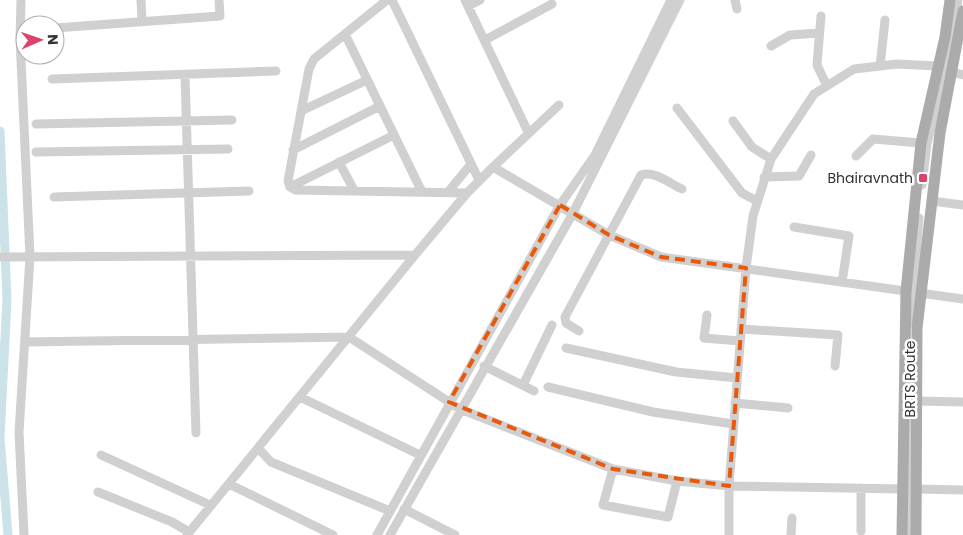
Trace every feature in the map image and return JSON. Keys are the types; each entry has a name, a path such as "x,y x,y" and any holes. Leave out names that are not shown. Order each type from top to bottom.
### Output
{"main road":[{"path":"902,535 902,489 913,292 924,143 950,0"},
{"path":"916,535 917,328 913,292 932,201 940,133 957,74 963,11"}],"street":[{"path":"21,0 20,38 30,257 19,432 24,535"},
{"path":"141,0 142,21"},
{"path":"65,27 220,16 219,0"},
{"path":"387,0 314,60 308,69 288,181 290,187 295,190 467,192"},
{"path":"392,0 479,180"},
{"path":"480,0 466,3 528,132"},
{"path":"377,535 449,402 560,205 594,155 671,0"},
{"path":"390,535 484,366 572,215 680,0"},
{"path":"856,156 873,139 924,143 948,59 958,0"},
{"path":"485,40 552,4"},
{"path":"821,16 817,65 827,86"},
{"path":"880,66 885,20"},
{"path":"771,46 790,35 820,33"},
{"path":"345,34 421,190"},
{"path":"729,535 729,486 746,268 757,201 771,159 814,94 854,69 897,64 938,66"},
{"path":"52,79 185,76 276,70"},
{"path":"185,76 196,433"},
{"path":"301,111 367,80"},
{"path":"98,492 172,522 188,534 467,192 528,132 559,105"},
{"path":"293,150 380,106"},
{"path":"677,108 742,193 757,201"},
{"path":"36,124 232,120"},
{"path":"733,121 752,148 771,159"},
{"path":"290,187 394,135"},
{"name":"BRTS Route","path":"910,535 913,292 924,143"},
{"path":"36,152 228,149"},
{"path":"764,177 799,176 811,155"},
{"path":"339,162 354,190"},
{"path":"448,192 471,164"},
{"path":"493,167 560,205 572,215 610,235 661,257 963,299"},
{"path":"579,331 566,323 565,317 641,175 652,174 682,189"},
{"path":"54,197 250,191"},
{"path":"932,201 963,205"},
{"path":"794,227 848,236 842,282"},
{"path":"0,257 414,255"},
{"path":"707,315 704,338 740,342"},
{"path":"523,385 552,325"},
{"path":"741,329 838,335 835,366"},
{"path":"25,342 349,337 460,409 613,469 676,481 729,486 902,489"},
{"path":"566,348 676,372 737,378"},
{"path":"484,366 534,391"},
{"path":"548,386 653,412 734,424"},
{"path":"300,397 420,455"},
{"path":"917,401 963,402"},
{"path":"735,403 788,408"},
{"path":"258,448 271,462 390,511"},
{"path":"101,455 210,505"},
{"path":"613,469 603,505 649,514 668,517 676,481"},
{"path":"229,484 333,535"},
{"path":"861,488 861,531"},
{"path":"916,489 963,490"},
{"path":"404,509 455,535"},
{"path":"791,535 792,518"}],"highlighted area":[{"path":"560,205 609,235 661,257 746,268 729,486 613,469 449,402"}],"waterway":[{"path":"0,131 7,299 0,438 8,535"}],"place":[{"name":"Bhairavnath","path":"923,178"}]}
